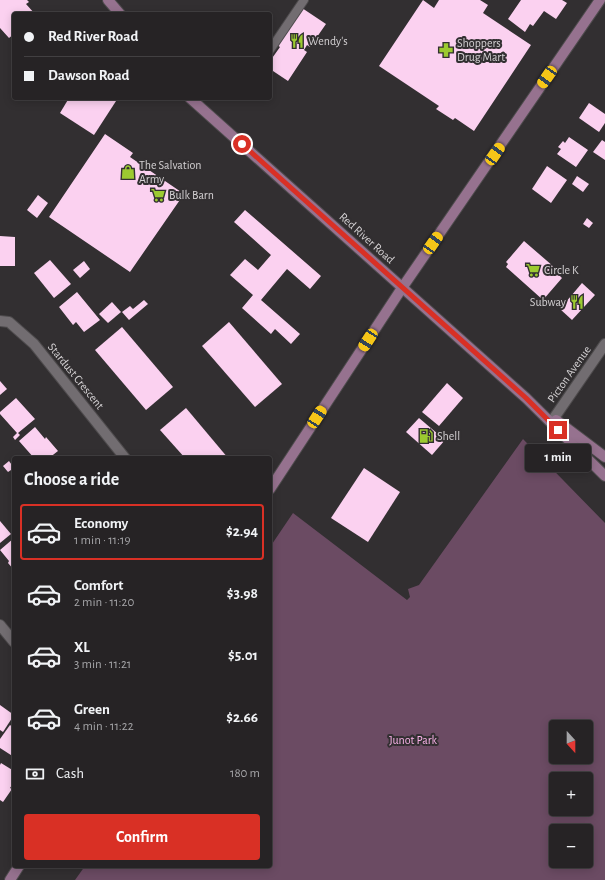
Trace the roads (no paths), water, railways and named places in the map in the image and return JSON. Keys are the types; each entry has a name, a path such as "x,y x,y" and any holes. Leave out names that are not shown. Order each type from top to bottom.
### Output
{"main road":[{"path":"108,0 118,12"},
{"path":"272,486 402,288 600,0"},
{"name":"Red River Road","path":"192,100 526,398"},
{"path":"526,398 605,457"},
{"path":"526,398 605,476"},
{"path":"10,880 18,868"}],"street":[{"name":"Stardust Crescent","path":"0,320 9,322 34,344 124,456"},
{"name":"Picton Avenue","path":"554,418 605,344"},
{"path":"0,625 12,640"}],"lane":[{"path":"272,47 304,0"}],"place":[{"name":"Wendy's","path":"297,41"},
{"name":"Shoppers Drug Mart","path":"446,50"},
{"name":"The Salvation Army","path":"128,172"},
{"name":"Bulk Barn","path":"158,195"},
{"name":"Circle K","path":"533,270"},
{"name":"Subway","path":"577,302"},
{"name":"Shell","path":"426,436"}],"park label":[{"name":"Junot Park","path":"413,740"}]}
